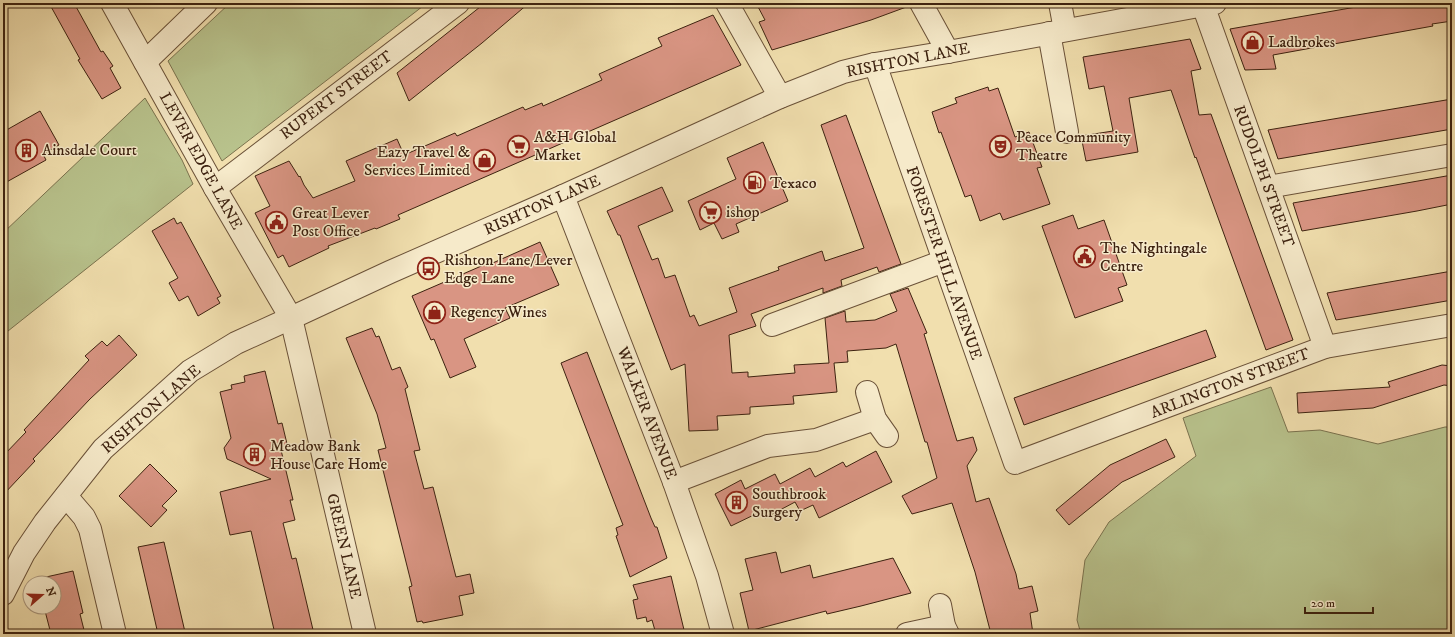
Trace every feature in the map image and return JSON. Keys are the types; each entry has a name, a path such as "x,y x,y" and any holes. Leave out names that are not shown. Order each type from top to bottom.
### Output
{"street":[{"name":"LEVER EDGE LANE","path":"112,3 204,169 291,318"},
{"path":"149,70 206,3"},
{"name":"RUPERT STREET","path":"215,188 458,3"},
{"path":"727,3 780,97"},
{"path":"921,3 948,52"},
{"path":"1060,3 1057,32 1067,132"},
{"name":"RISHTON LANE","path":"3,594 24,553 45,522 103,449 190,370 236,343 390,272 563,196 780,97 843,72 875,64 1209,4"},
{"name":"RUDOLPH STREET","path":"1209,4 1268,187 1325,347"},
{"name":"FORESTER HILL AVENUE","path":"875,64 1015,463"},
{"path":"1268,187 1452,155"},
{"name":"WALKER AVENUE","path":"563,196 674,482 707,576 723,634"},
{"path":"772,325 944,261"},
{"name":"GREEN LANE","path":"291,318 365,634"},
{"name":"ARLINGTON STREET","path":"1015,463 1325,347 1452,325"},
{"path":"674,482 768,446 816,440 881,427 867,392"},
{"path":"66,496 84,517 90,528 115,634"},
{"path":"908,634 944,622"}],"green space":[{"path":"230,3 427,3 222,161 168,61"},
{"path":"145,98 182,160 193,184 3,335 3,233"},
{"path":"1271,387 1288,432 1320,430 1378,444 1445,427 1452,427 1452,634 1081,634 1077,620 1085,560 1109,522 1196,456 1183,418"}],"building":[{"path":"49,3 74,3 101,52 103,51 113,66 110,68 121,88 102,99 78,60 80,59"},
{"path":"485,3 529,3 482,43 409,101 397,73"},
{"path":"756,3 909,3 909,6 871,20 772,50 759,22 765,20"},
{"path":"1379,3 1452,3 1452,21 1432,24 1433,26 1273,55 1276,69 1245,70 1230,29"},
{"path":"713,15 741,65 398,215 400,219 328,246 329,248 289,267 283,255 278,258 255,213 270,206 255,176 289,161 313,198 355,181 346,161 397,139 404,155 455,133 457,136 523,107 525,110 542,103 543,106 602,80 599,74 662,46 658,38"},
{"path":"1190,39 1201,69 1191,71 1199,115 1211,114 1293,340 1266,350 1171,90 1129,98 1138,152 1086,161 1081,136 1113,131 1104,86 1089,89 1083,57"},
{"name":"Peace Community Theatre","path":"988,87 989,91 998,88 1015,137 1029,132 1042,167 1037,168 1050,204 1003,220 1000,213 980,221 971,195 965,197 932,112 957,103 955,98"},
{"path":"1452,99 1452,129 1278,159 1268,130"},
{"name":"Ainsdale Court","path":"40,111 59,145 43,154 46,160 3,184 3,132"},
{"path":"846,115 901,264 879,272 877,267 841,280 842,286 823,293 823,288 751,314 756,326 729,335 732,373 748,372 748,377 795,373 794,365 829,363 825,318 845,311 846,322 875,320 897,311 890,294 908,288 927,333 924,334 957,441 973,437 977,450 967,466 976,502 989,498 1016,574 1019,589 1032,586 1038,611 1030,613 1033,634 991,634 975,572 952,503 912,514 902,496 937,478 896,344 886,348 847,351 848,362 834,363 837,392 793,396 794,404 750,407 750,414 717,416 718,430 689,431 685,364 671,370 620,235 618,235 607,211 662,187 673,211 638,226 652,260 658,258 665,278 675,275 690,317 694,315 699,326 737,312 729,288 779,270 778,267 822,251 825,261 864,248 821,125"},
{"path":"763,142 788,201 736,224 739,232 722,239 714,223 700,230 688,201 736,179 727,158"},
{"path":"1452,175 1452,204 1417,211 1302,231 1293,203"},
{"name":"The Nightingale Centre","path":"1073,215 1078,229 1104,220 1127,285 1118,288 1123,301 1075,318 1042,226"},
{"path":"174,218 177,224 181,222 221,296 217,298 220,303 198,316 188,296 179,301 169,283 178,278 152,231"},
{"path":"540,242 559,285 505,308 510,318 464,339 476,367 450,378 434,339 431,340 412,296"},
{"path":"1452,271 1452,300 1336,320 1327,293"},
{"path":"372,328 376,337 379,336 392,370 400,367 408,387 405,389 420,450 414,451 424,489 433,487 456,577 470,574 474,593 459,596 463,615 423,623 422,621 417,622 409,587 412,586 378,450 386,448 377,414 346,338"},
{"path":"1206,330 1216,357 1024,425 1014,398"},
{"path":"119,335 137,355 90,399 33,459 35,461 3,495 3,456 26,432 24,430 89,360 85,356 102,341 107,346"},
{"path":"587,352 651,518 655,527 657,527 667,558 630,577 616,536 618,535 616,528 623,525 561,363"},
{"path":"1442,365 1452,366 1452,386 1444,385 1373,408 1298,413 1297,393 1390,387 1388,382"},
{"name":"Meadow Bank House Care Home","path":"265,371 278,424 282,423 288,448 281,450 293,500 290,500 295,520 283,523 292,559 296,558 314,634 275,634 251,531 230,535 220,492 271,479 227,459 224,448 231,438 220,392 232,389 231,385 245,382 244,376"},
{"path":"1166,439 1175,457 1122,482 1069,525 1056,510 1110,465"},
{"path":"876,451 892,482 819,518 813,505 800,511 795,502 765,518 762,511 731,526 715,494 741,480 745,489 775,474 780,484 810,468 815,477 843,462 846,467"},
{"path":"150,464 177,491 162,506 167,510 151,527 119,496"},
{"path":"164,542 185,632 175,634 158,634 138,547"},
{"path":"776,552 781,573 810,565 813,578 893,558 911,593 827,614 826,611 749,631 740,593 753,590 745,559"},
{"path":"73,571 83,613 80,614 85,634 51,634 46,615 62,615 62,575 55,575"},
{"path":"671,576 685,634 656,634 652,620 647,622 646,617 637,619 633,600 638,599 633,585"}],"place":[{"name":"Ladbrokes","path":"1253,42"},
{"name":"A&H Global Market","path":"518,146"},
{"name":"Peace Community Theatre","path":"1000,146"},
{"name":"Ainsdale Court","path":"27,150"},
{"name":"Eazy Travel & Services Limited","path":"485,161"},
{"name":"Texaco","path":"754,183"},
{"name":"ishop","path":"711,212"},
{"name":"Great Lever Post Office","path":"276,222"},
{"name":"The Nightingale Centre","path":"1085,257"},
{"name":"Rishton Lane/Lever Edge Lane","path":"429,269"},
{"name":"Regency Wines","path":"435,312"},
{"name":"Meadow Bank House Care Home","path":"254,455"},
{"name":"Southbrook Surgery","path":"736,503"}]}
